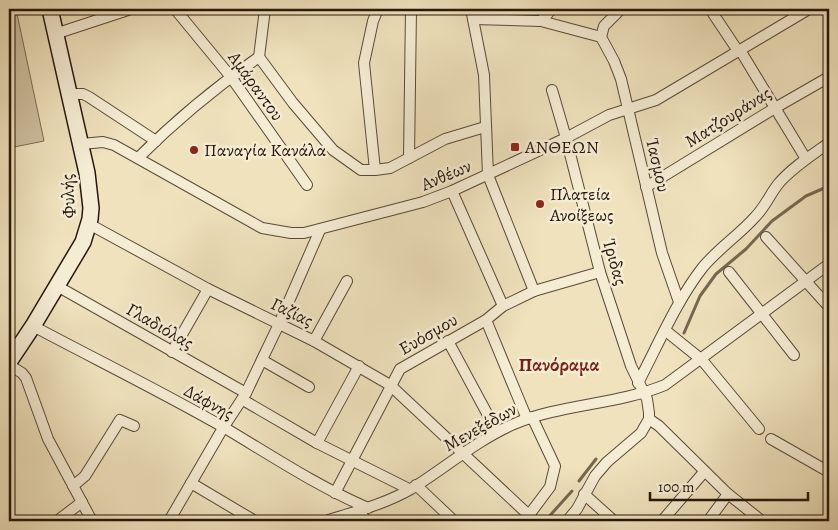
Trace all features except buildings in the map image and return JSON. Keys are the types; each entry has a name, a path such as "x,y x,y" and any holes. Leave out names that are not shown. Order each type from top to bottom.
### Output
{"main road":[{"name":"Φυλής","path":"9,364 83,242 89,224 90,196 81,144 50,9"}],"street":[{"path":"55,34 131,9"},
{"name":"Αμάραντου","path":"175,9 232,77 307,185"},
{"path":"265,9 259,57 293,103 333,150 361,170 390,168 446,139 485,126"},
{"path":"375,170 364,63 373,21 378,9"},
{"path":"409,158 411,9"},
{"path":"541,21 552,9"},
{"path":"534,291 488,175 484,75 472,14 541,21 601,37 604,26 621,9"},
{"path":"710,9 739,50 806,159"},
{"name":"Ανθέων","path":"81,144 103,142 114,144 262,228 292,233 320,230 423,202 452,191 566,138 609,115 656,100 809,9"},
{"name":"Ίασμου","path":"601,37 614,61 628,108 662,252 679,302"},
{"path":"138,158 232,77 259,57"},
{"name":"Ματζουράνας","path":"646,187 829,77"},
{"name":"Ίριδας","path":"552,90 600,272 631,366 648,406 649,420"},
{"path":"69,94 89,96 156,141"},
{"path":"641,387 679,302 690,284 714,254 743,230 764,208 779,184 806,159 829,143"},
{"path":"452,191 503,306"},
{"name":"Γαζίας","path":"89,224 208,289 314,341 390,385 532,518"},
{"path":"169,521 223,428 245,396 320,230"},
{"path":"766,237 829,307"},
{"name":"Μενεξέδων","path":"326,521 363,509 413,487 497,432 530,418 641,387 664,386 702,360 829,264"},
{"name":"Ευόσμου","path":"335,493 400,369 486,320 503,306 534,291 600,272"},
{"path":"729,272 794,355"},
{"path":"314,341 347,281"},
{"name":"Γλαδιόλας","path":"57,286 245,396 317,443 352,462 413,487 454,521"},
{"path":"172,352 208,289"},
{"path":"486,320 530,418 555,466 550,487 532,518"},
{"name":"Δάφνης","path":"33,326 223,428 301,475 363,509"},
{"path":"666,331 702,360 759,430"},
{"path":"448,341 497,432"},
{"path":"262,360 309,387"},
{"path":"9,364 26,378 48,439 92,521"},
{"path":"317,443 359,366"},
{"path":"73,486 85,476 120,420 134,426"},
{"path":"567,521 577,509 600,469 641,433 649,420 659,426 728,494 762,521"},
{"path":"771,439 829,472"},
{"path":"662,521 704,472"},
{"path":"191,484 255,521"},
{"path":"584,494 614,521"},
{"path":"708,521 728,494"},
{"path":"57,521 82,502"},
{"path":"363,509 367,521"}],"shaded area":[{"path":"9,9 16,9 44,141 9,148"}],"waterway":[{"path":"684,333 700,296 716,274 746,249 772,221 806,196 829,186"},
{"path":"579,481 596,459"},
{"path":"545,521 572,491"}],"place":[{"name":"ΑΝΘΕΩΝ","path":"515,147"},
{"name":"Παναγία Κανάλα","path":"194,150"},
{"name":"Πλατεία Ανοίξεως","path":"540,204"}],"district":[{"name":"Πανόραμα","path":"559,365"}]}
